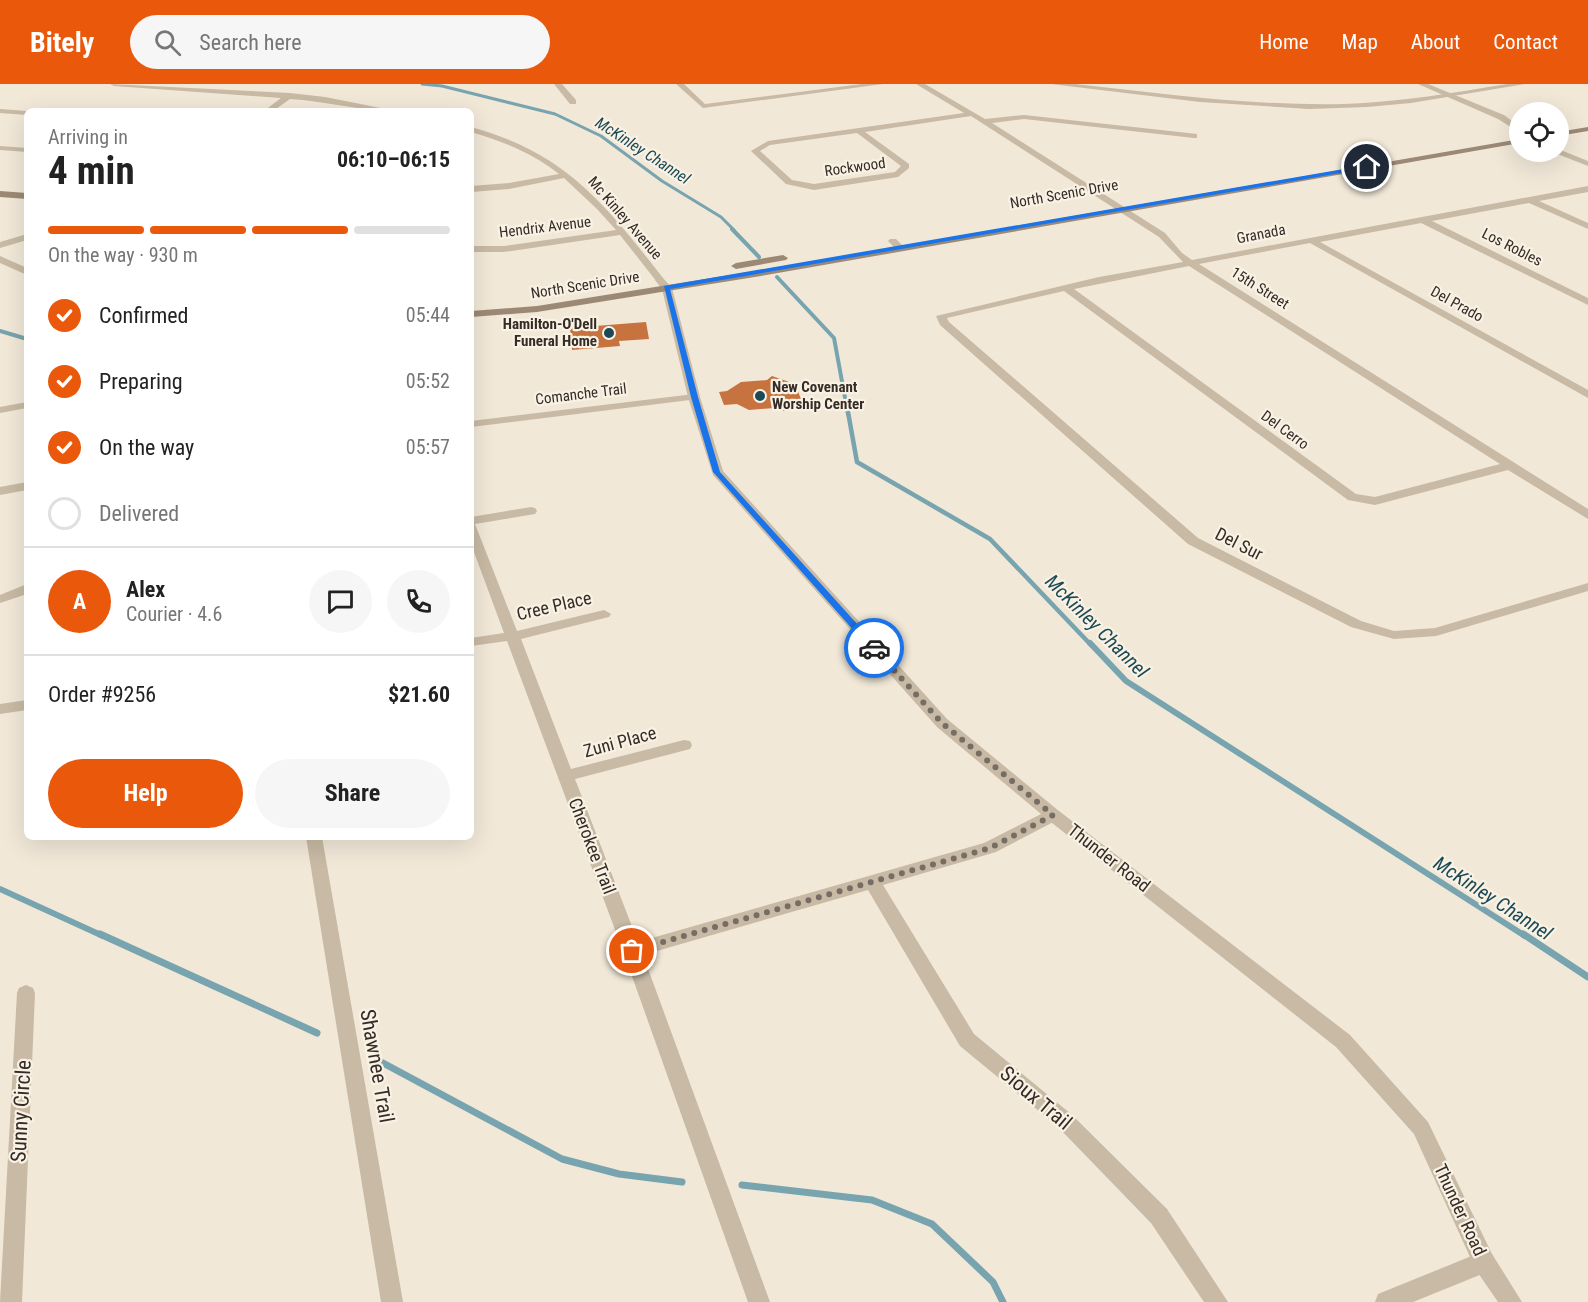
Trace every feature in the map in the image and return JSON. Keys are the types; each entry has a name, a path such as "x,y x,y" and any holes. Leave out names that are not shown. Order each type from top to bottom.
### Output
{"main road":[{"path":"1569,125 1588,122"},
{"path":"1569,132 1588,129"},
{"path":"1157,194 1509,134"},
{"name":"North Scenic Drive","path":"474,314 537,309 663,284 1122,204 1509,143"},
{"path":"0,194 24,196"},
{"path":"0,201 24,203"},
{"name":"North Scenic Drive","path":"1092,204 1110,201 1122,204"},
{"name":"North Scenic Drive","path":"897,244 1018,218"},
{"name":"North Scenic Drive","path":"474,304 537,299 663,284"}],"street":[{"path":"114,84 291,95 375,108"},
{"path":"558,84 573,102"},
{"path":"683,87 703,106 879,84"},
{"path":"920,84 984,121 1110,201"},
{"path":"1055,84 1245,103 1311,106 1377,104 1521,84"},
{"path":"1422,84 1501,117 1509,123"},
{"path":"272,108 291,95"},
{"path":"0,111 24,112"},
{"name":"Rockwood","path":"858,130 906,166 898,174 814,187 789,182 755,151 768,143 858,130 972,114"},
{"path":"984,121 1024,117 1194,136"},
{"name":"Mc Kinley Avenue","path":"474,130 534,153 568,175 599,204 663,284"},
{"path":"0,148 24,150"},
{"path":"1569,156 1588,164"},
{"path":"474,189 508,186 568,175"},
{"name":"Granada","path":"940,316 1191,263 1588,189"},
{"path":"1530,200 1588,226"},
{"name":"15th Street","path":"1122,204 1162,235 1179,255 1588,515"},
{"name":"Los Robles","path":"1423,220 1588,302"},
{"name":"Hendrix Avenue","path":"474,249 504,249 622,232"},
{"path":"0,245 24,238"},
{"name":"Del Prado","path":"1311,240 1588,395"},
{"path":"0,259 24,271"},
{"name":"Thunder Road","path":"663,284 717,472 942,723 1053,815 1343,1041 1421,1128 1484,1262 1511,1302"},
{"name":"Del Cerro","path":"1068,289 1352,497 1375,501 1512,465"},
{"name":"Del Sur","path":"940,316 944,323 1193,541 1356,624 1394,634 1436,632 1588,587"},
{"name":"Comanche Trail","path":"474,424 694,397"},
{"path":"0,410 24,406"},
{"path":"0,491 24,487"},
{"path":"474,520 531,511"},
{"name":"Cherokee Trail","path":"474,535 632,951 759,1302"},
{"path":"0,600 24,590"},
{"name":"Cree Place","path":"474,642 513,636 604,614"},
{"path":"0,709 24,705"},
{"name":"Zuni Place","path":"566,776 684,745"},
{"path":"632,951 990,848 1053,815"},
{"name":"Shawnee Trail","path":"315,840 392,1302"},
{"name":"Sioux Trail","path":"873,882 967,1040 1064,1120 1159,1216 1217,1302"},
{"name":"Sunny Circle","path":"11,1302 26,993"},
{"path":"1386,1302 1484,1262"}],"building":[{"name":"Hamilton-O'Dell Funeral Home","path":"646,322 649,339 619,341 620,346 572,350 570,328"},
{"name":"New Covenant Worship Center","path":"772,376 795,384 801,399 784,411 774,408 749,410 737,404 724,405 719,392 727,391 741,382 767,380"}],"waterway":[{"name":"McKinley Channel","path":"422,84 442,86 555,114 601,136 662,181 721,217 734,230"},
{"name":"McKinley Channel","path":"732,229 759,257"},
{"name":"McKinley Channel","path":"777,277 834,338 848,414"},
{"path":"0,331 24,338"},
{"name":"McKinley Channel","path":"848,412 857,462 990,539 1091,645"},
{"name":"McKinley Channel","path":"1090,643 1126,681 1525,936"},
{"path":"0,889 103,936"},
{"path":"100,934 317,1033"},
{"name":"McKinley Channel","path":"1523,934 1588,977"},
{"path":"383,1063 562,1159 619,1174 682,1182"},
{"path":"742,1185 872,1200 932,1224 993,1282 1003,1302"}],"way so far":[{"path":"632,951 990,848 1053,815 942,723 874,648"}],"place":[{"name":"Hamilton-O'Dell Funeral Home","path":"609,333"},
{"name":"New Covenant Worship Center","path":"760,396"}],"route":[{"path":"874,648 717,472 694,397 667,288 1367,167"}]}
